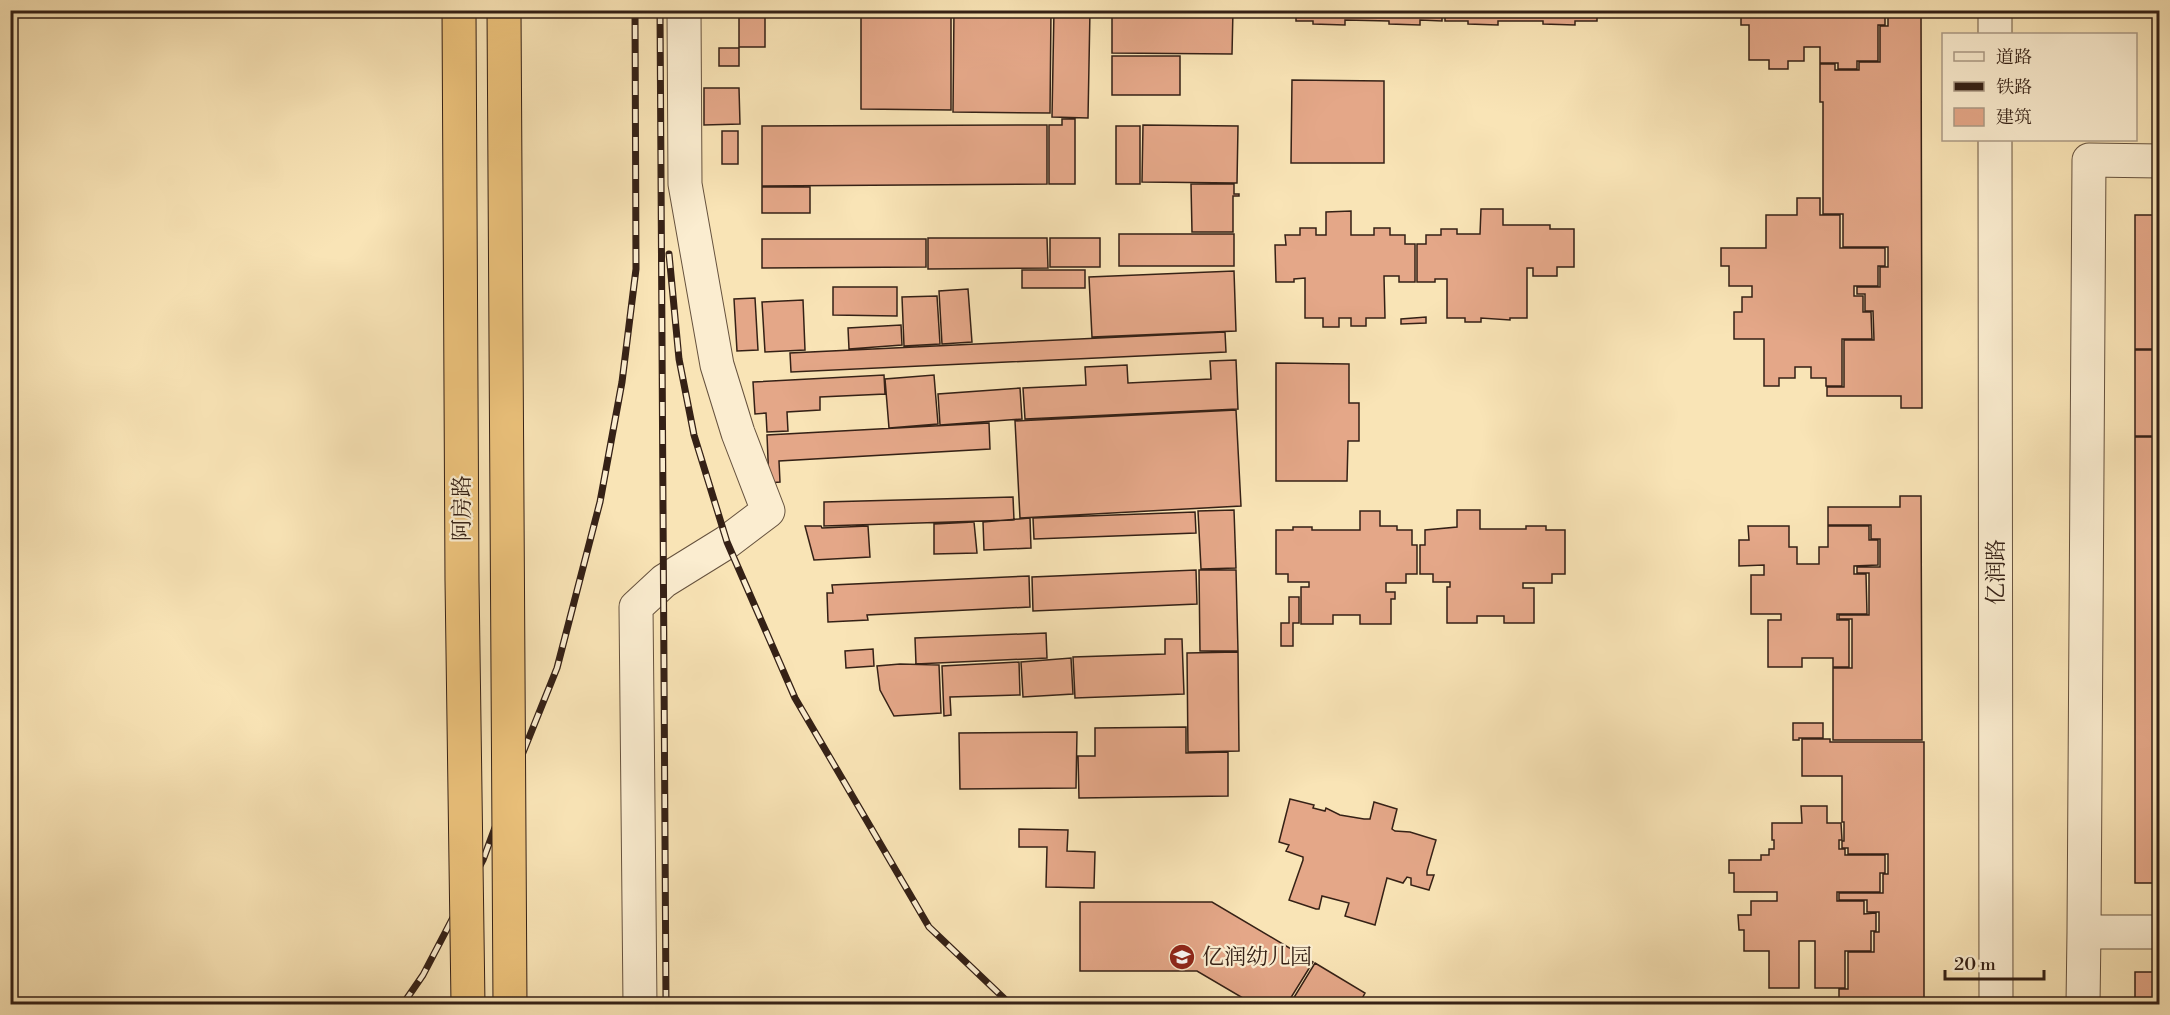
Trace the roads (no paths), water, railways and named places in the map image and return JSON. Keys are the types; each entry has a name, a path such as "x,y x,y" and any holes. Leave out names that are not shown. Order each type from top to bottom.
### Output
{"main road":[{"name":"阿房路","path":"459,10 462,569 468,1005"},
{"name":"阿房路","path":"504,10 510,1005"}],"street":[{"path":"640,1005 636,607 664,581 727,542 768,511 738,433 717,364 685,184 684,10"},
{"path":"1995,10 1995,33"},
{"name":"亿润路","path":"1995,141 1996,1005"},
{"path":"2084,1005 2089,160 2160,161"},
{"path":"2084,932 2160,932"}],"railway":[{"path":"403,1004 423,975 483,860 557,668 600,502 622,382 636,269 635,10"},
{"path":"660,10 666,1004"},
{"path":"669,254 679,359 694,435 727,542 795,698 929,927 1010,1004"}],"place":[{"name":"亿润幼儿园","path":"1182,957"}]}
